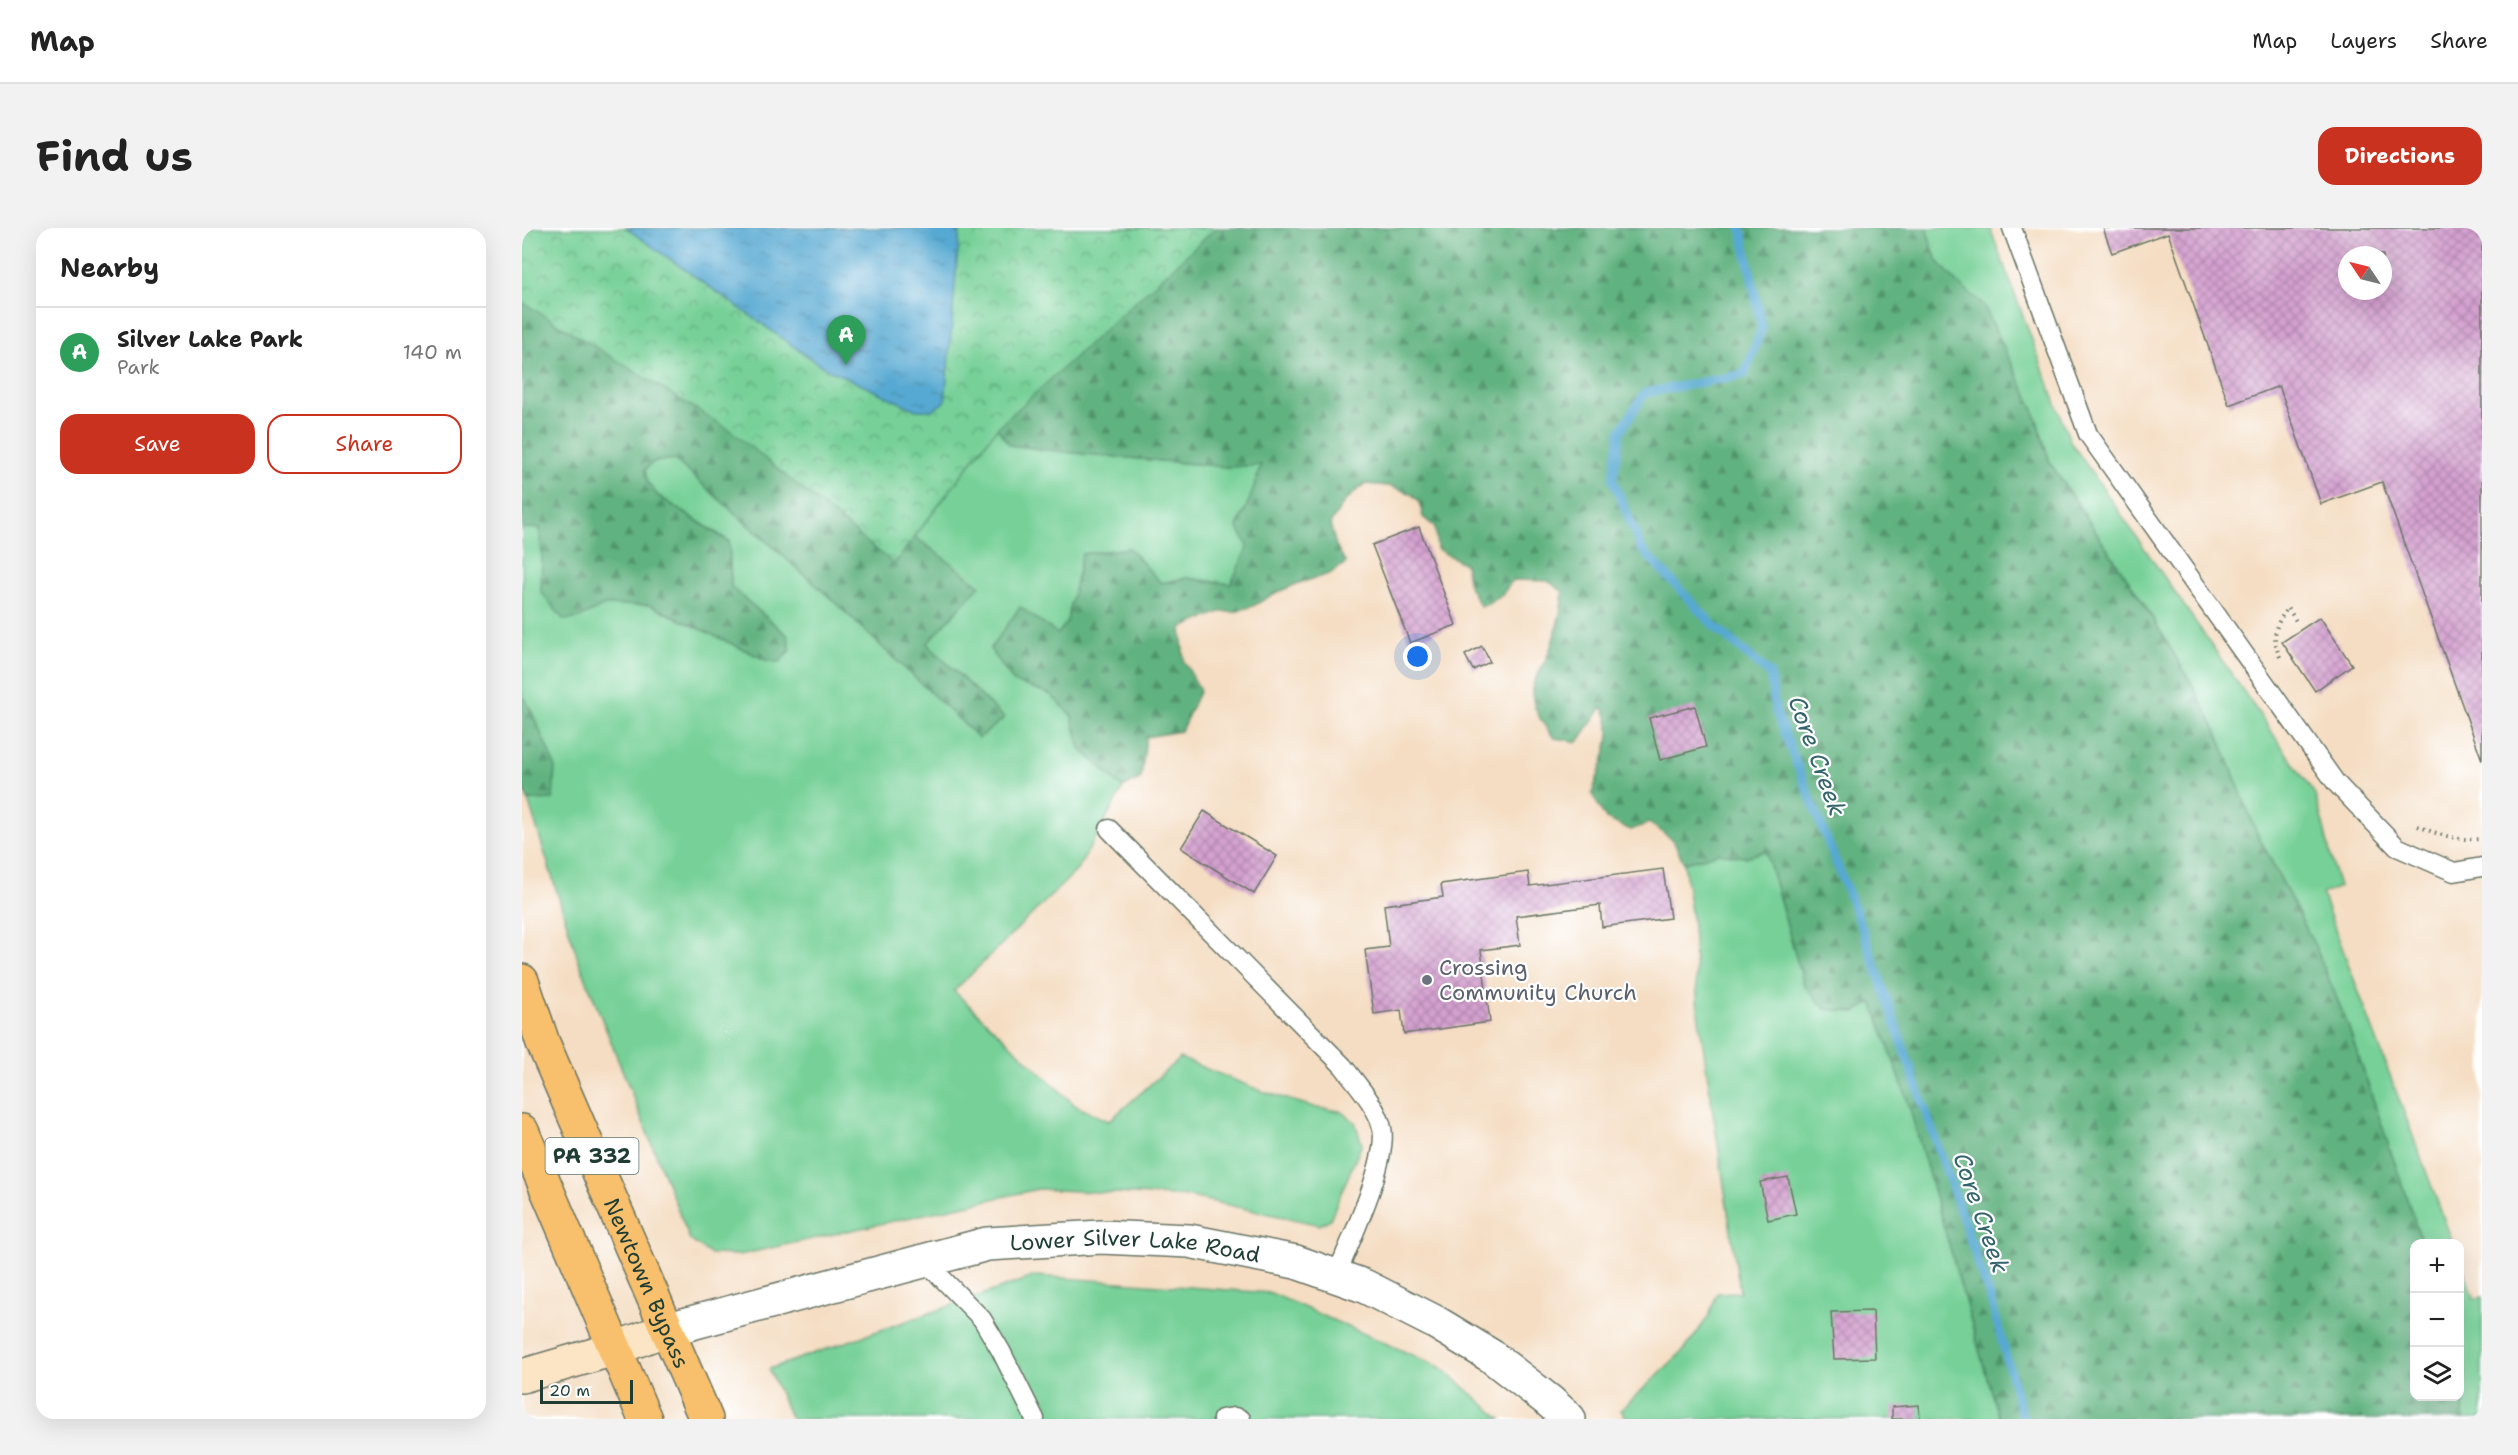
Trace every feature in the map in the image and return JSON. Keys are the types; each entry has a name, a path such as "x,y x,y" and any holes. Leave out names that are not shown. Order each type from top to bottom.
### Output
{"highway":[{"name":"Newtown Bypass","path":"522,981 543,1043 665,1330 706,1419"},
{"name":"PA 332","path":"522,1131 645,1419"}],"main road":[{"path":"522,1376 614,1349 665,1330"}],"street":[{"name":"Lower Silver Lake Road","path":"665,1330 987,1244 1101,1237 1189,1241 1296,1262 1364,1286 1435,1322 1491,1356 1558,1415"}],"lane":[{"path":"2012,228 2088,434 2336,783 2397,847 2454,872 2482,867"},
{"path":"1108,829 1343,1066 1369,1100 1382,1127 1383,1145 1375,1176 1336,1276"},
{"path":"925,1261 982,1319 1001,1351 1035,1419"},
{"path":"1222,1419 1235,1417 1241,1419"}],"path":[{"path":"2285,664 2278,655 2274,636 2278,620 2288,609 2296,621"},
{"path":"2412,823 2437,834 2469,840 2482,839"}],"green space":[{"path":"522,228 1216,228 997,428 894,564 730,430 522,302"},
{"path":"1050,228 1926,228 1936,259 1956,282 1983,304 2033,408 2050,463 2144,604 2193,686 2217,732 2256,831 2315,946 2347,1023 2421,1239 2410,1239 2410,1401 2464,1401 2463,1419 1999,1419 1906,1095 1872,1002 1855,1012 1825,1009 1804,985 1766,851 1745,857 1719,853 1684,863 1673,840 1649,823 1631,830 1606,819 1592,794 1609,738 1607,716 1602,707 1578,742 1554,738 1542,722 1533,703 1533,685 1552,643 1563,592 1548,581 1513,580 1501,596 1481,607 1469,586 1465,564 1437,549 1435,527 1423,517 1419,501 1410,493 1389,486 1364,484 1344,502 1330,524 1336,546 1346,563 1329,574 1299,583 1255,605 1235,612 1220,612 1181,628 1184,661 1200,690 1181,731 1146,737 1141,778 1123,788 1080,748 1072,716 1050,694 1014,682 990,649 1020,607 1058,634 1067,622 1082,554 1129,548 1161,583 1186,578 1231,584 1248,546 1237,527 1250,499 1261,465 1228,467 1010,445 997,428"},
{"path":"1926,228 1990,228 2070,441 2314,793 2339,887 2322,894 2451,1239 2421,1239 2347,1023 2315,946 2256,831 2217,732 2193,686 2144,604 2050,463 2033,408 1983,304 1956,282 1936,259"},
{"path":"522,275 772,430 980,585 927,644 1004,718 979,738 827,595 674,459 653,462 645,470 647,482 657,495 729,542 731,587 788,636 790,650 780,662 768,661 650,605 604,605 579,618 564,620 541,592 540,528 522,528"},
{"path":"997,428 1010,445 1228,467 1261,464 1250,499 1237,526 1248,546 1231,584 1186,578 1161,583 1129,548 1083,554 1067,622 1058,635 1050,694 1072,716 1080,748 1123,788 1078,869 954,991 1076,1106 1109,1121 1180,1058 1264,1092 1317,1108 1340,1111 1355,1122 1362,1144 1330,1219 1320,1225 1191,1197 1038,1189 739,1255 710,1254 690,1240 578,959 528,800 553,799 531,710 522,694 522,528 540,528 542,556 579,618 604,605 650,605 768,661 788,636 731,587 729,541 657,495 647,482 645,470 653,462 674,459 827,595 979,738 1004,718 927,644 914,538"},
{"path":"522,694 555,766 553,799 528,800 522,785"},
{"path":"1766,851 1804,985 1855,1012 1872,1002 1906,1095 1999,1419 1628,1419 1621,1410 1685,1349 1709,1316 1717,1293 1740,1292 1698,1012 1693,926 1684,863 1719,853 1745,857"},
{"path":"2464,1270 2475,1299 2482,1297 2482,1419 2463,1419"},
{"path":"1036,1276 1271,1293 1442,1368 1501,1419 791,1419 769,1369"}],"water":[{"path":"626,228 960,228 945,401 933,410 916,410 823,367"}],"building":[{"path":"2103,228 2482,228 2482,760 2382,482 2321,504 2279,386 2229,405 2168,233 2112,253"},
{"path":"1419,527 1456,625 1410,643 1372,545"},
{"path":"2320,617 2352,665 2315,691 2282,642"},
{"path":"1482,646 1490,662 1473,670 1465,655"},
{"path":"1695,706 1706,747 1660,760 1649,718"},
{"path":"1204,811 1277,856 1254,894 1181,848"},
{"name":"Crossing Community Church","path":"1663,869 1670,918 1602,927 1600,905 1516,916 1520,945 1481,950 1490,1022 1404,1034 1401,1010 1374,1014 1365,950 1389,947 1384,905 1443,897 1441,884 1528,872 1530,886"},
{"path":"1788,1177 1796,1214 1768,1220 1760,1182"},
{"path":"1873,1311 1875,1358 1834,1359 1831,1312"},
{"path":"1919,1405 1920,1419 1892,1419 1892,1407"}],"waterway":[{"name":"Core Creek","path":"1741,228 1762,327 1745,374 1645,393 1620,432 1613,480 1641,548 1714,626 1770,674 1776,712 1861,925 1991,1300 2023,1419"}],"place":[{"name":"Silver Lake Park","path":"846,365"},
{"name":"Crossing Community Church","path":"1427,980"}]}
